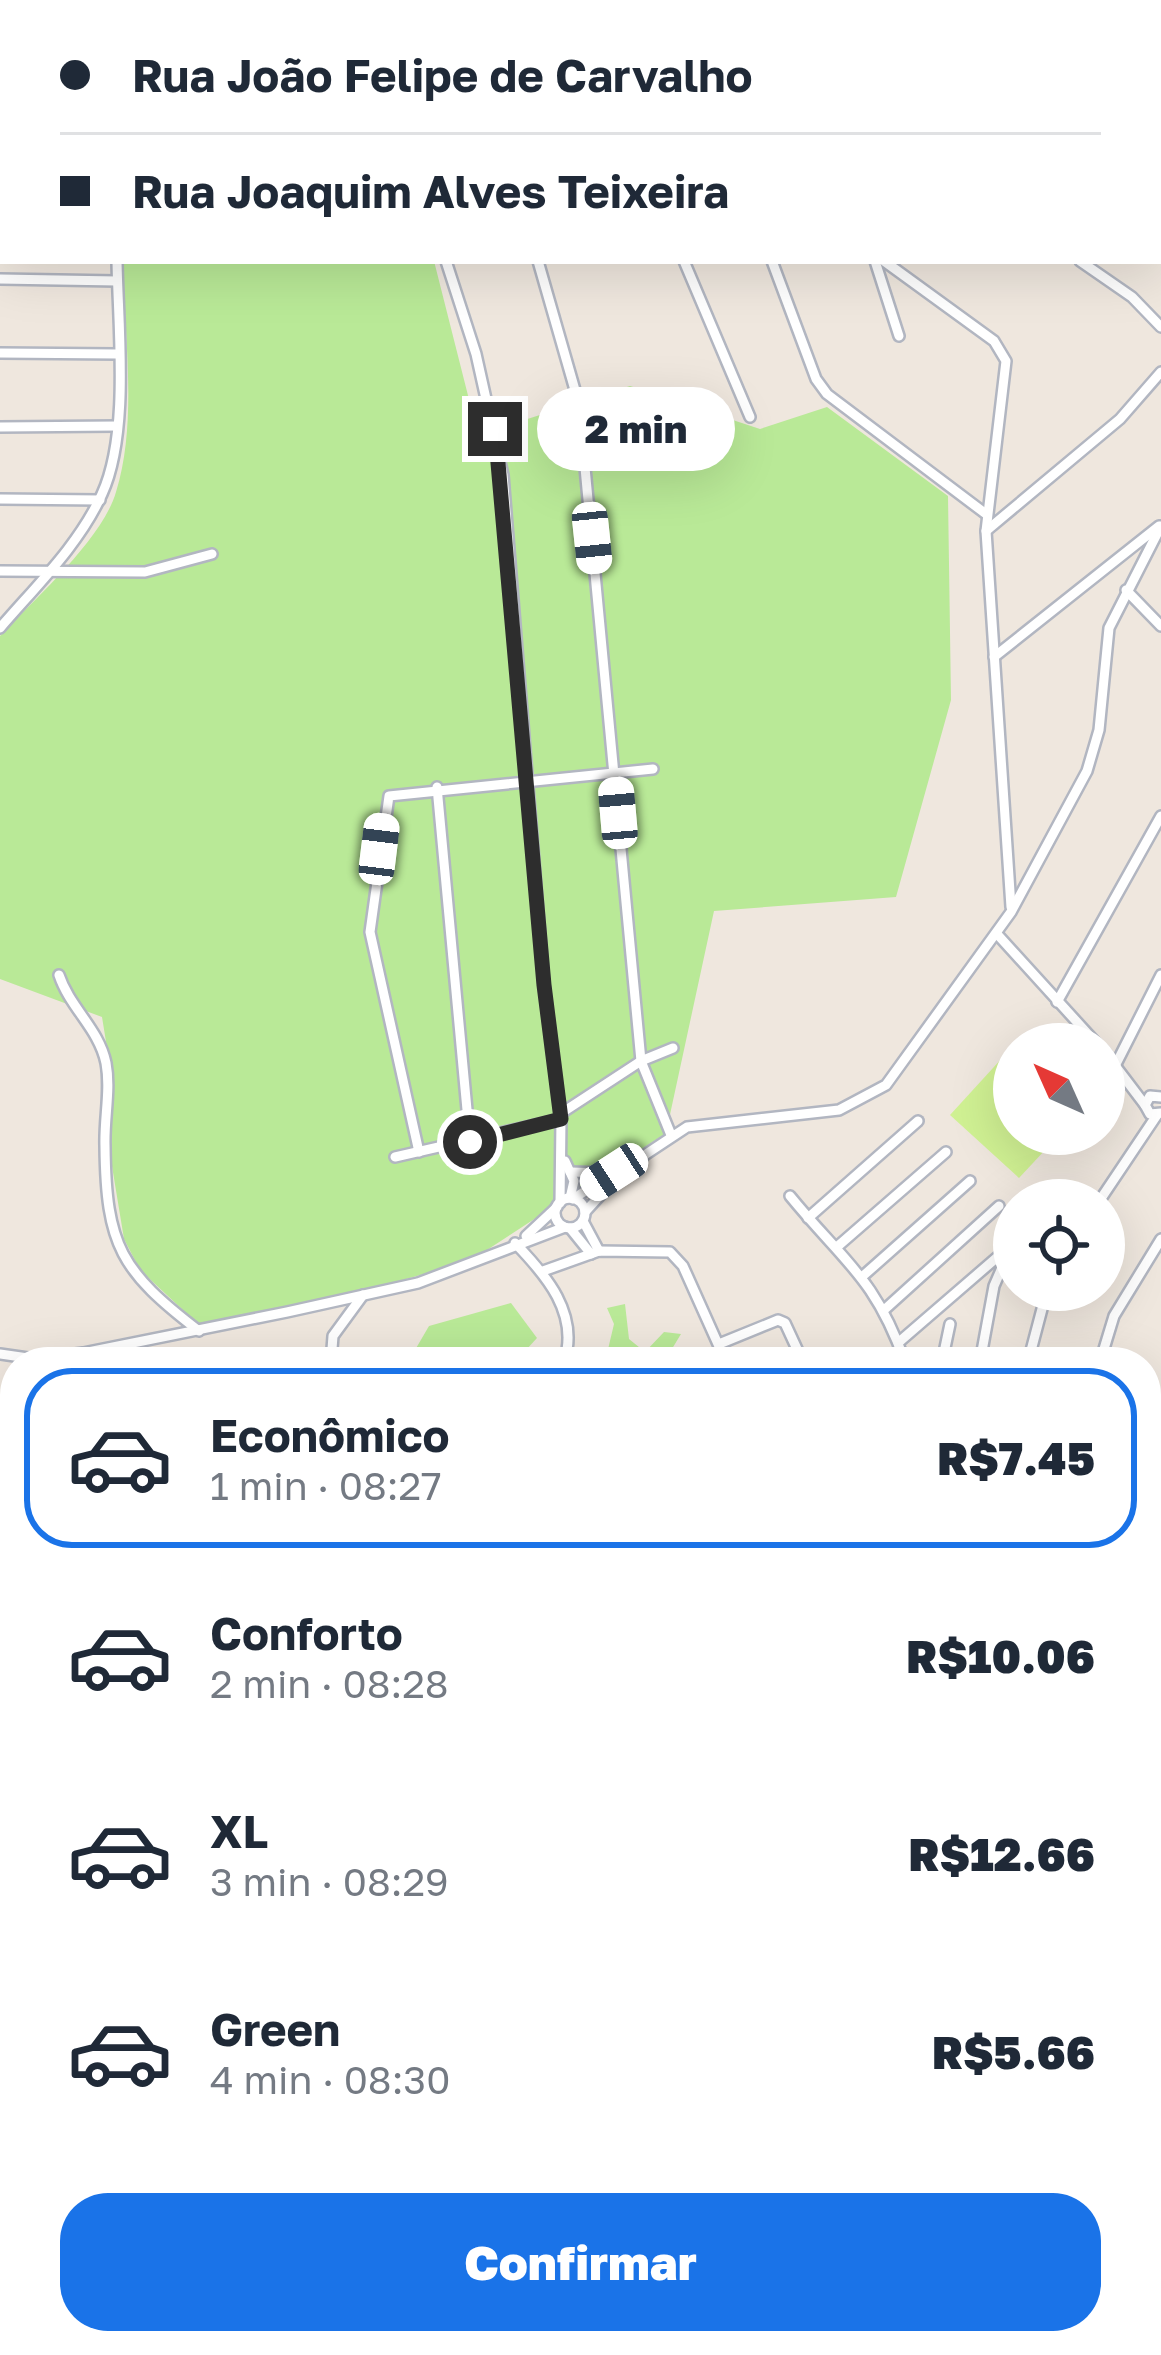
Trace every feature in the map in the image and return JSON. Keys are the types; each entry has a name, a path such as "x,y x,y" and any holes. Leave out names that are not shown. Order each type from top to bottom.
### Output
{"street":[{"path":"0,628 100,500 114,460 117,264"},
{"path":"447,264 495,429 561,1117 565,1202 584,1216 595,1252"},
{"path":"539,264 575,385 641,1061 671,1135"},
{"path":"686,264 734,390 750,417"},
{"path":"694,280 698,264"},
{"path":"773,264 816,379 827,394 986,514"},
{"path":"876,264 899,336"},
{"path":"888,264 1004,353 1007,370 986,531 1011,912"},
{"path":"1083,264 1132,297 1161,327"},
{"path":"0,279 117,281"},
{"path":"0,353 117,354"},
{"path":"986,531 1120,419 1161,372"},
{"path":"0,427 117,426"},
{"path":"0,499 100,500"},
{"path":"994,657 1161,525"},
{"path":"519,1241 565,1202 671,1135 702,1123 839,1110 874,1095 997,934 1040,864 1091,760 1109,628 1161,525"},
{"path":"0,571 162,570 212,554"},
{"path":"1126,590 1161,626"},
{"path":"419,1153 370,932 386,803 395,791 653,769"},
{"path":"437,787 470,1142"},
{"path":"1057,1002 1161,816"},
{"path":"1009,843 1018,862 1040,864"},
{"path":"1010,869 1032,877"},
{"path":"997,934 1077,1023"},
{"path":"58,975 71,1007 96,1035 105,1061 106,1164 115,1238 124,1262 158,1299 200,1331"},
{"path":"1125,1046 1161,975"},
{"path":"395,1157 561,1117 641,1061 673,1048"},
{"path":"1113,1179 1159,1114 1145,1107 1125,1075"},
{"path":"1127,1078 1157,1096 1145,1107 1131,1149"},
{"path":"808,1218 918,1121"},
{"path":"838,1246 946,1152"},
{"path":"562,1156 574,1185 556,1217 595,1252"},
{"path":"570,1172 619,1170"},
{"path":"123,1347 418,1283 519,1241 568,1228 584,1216 619,1170"},
{"path":"864,1274 970,1181"},
{"path":"790,1196 864,1274 900,1347"},
{"path":"884,1310 993,1211"},
{"path":"1105,1347 1114,1316 1161,1239"},
{"path":"519,1241 543,1271 569,1328 566,1347"},
{"path":"543,1271 595,1252 649,1248 674,1255 720,1347"},
{"path":"899,1342 993,1260"},
{"path":"332,1347 333,1336 363,1295"},
{"path":"983,1347 993,1295"},
{"path":"1032,1347 1041,1311"},
{"path":"719,1344 778,1320 785,1323 795,1347"},
{"path":"946,1347 950,1324"}],"green space":[{"path":"123,264 435,264 478,435 630,386 760,429 827,407 948,496 951,700 896,897 714,911 666,1133 470,1261 367,1290 199,1325 140,1270 124,1239 109,1148 114,1091 102,1017 0,979 0,636 82,549 108,510 123,465 128,378"},
{"path":"993,1068 993,1154 950,1115"},
{"path":"994,1155 1040,1155 1019,1178"},
{"path":"511,1303 537,1338 529,1347 417,1347 429,1326"},
{"path":"625,1304 629,1339 639,1347 609,1347 614,1324 607,1308"},
{"path":"664,1332 681,1334 673,1347 650,1347"}],"route":[{"path":"470,1142 561,1119 544,985 495,429"}]}
